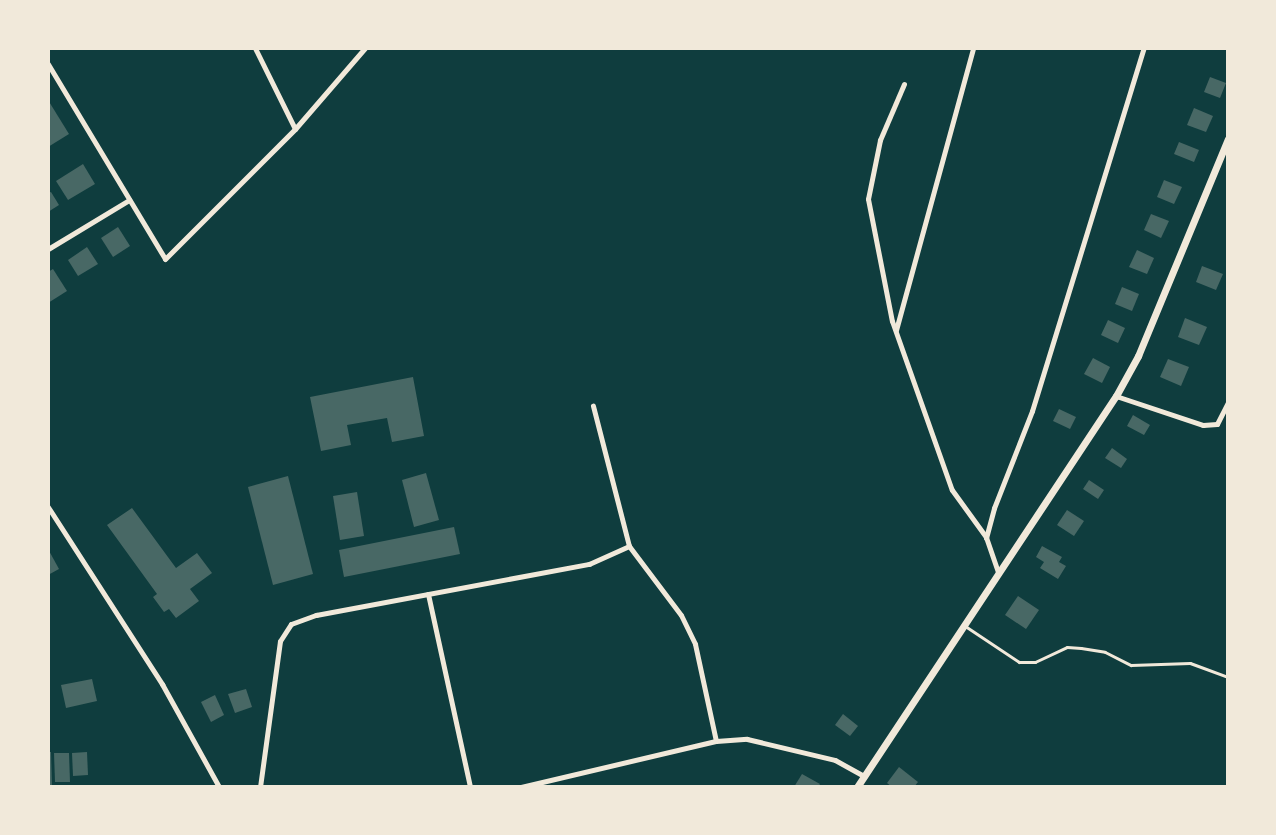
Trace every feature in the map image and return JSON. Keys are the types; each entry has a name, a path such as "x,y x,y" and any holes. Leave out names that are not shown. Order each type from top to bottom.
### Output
{"main road":[{"path":"857,787 1116,396 1138,356 1228,139"}],"street":[{"path":"255,48 295,129"},
{"path":"48,64 165,259 295,129 365,48"},
{"path":"896,331 973,48"},
{"path":"986,538 1037,398 1144,48"},
{"path":"904,84 880,140 868,199 896,331 952,490 986,538 998,572"},
{"path":"48,249 129,200"},
{"path":"1116,396 1203,425 1217,424 1228,402"},
{"path":"593,406 629,546 681,615 695,644 716,741"},
{"path":"48,507 194,738 219,787"},
{"path":"260,787 280,641 291,624 316,615 589,564 629,546"},
{"path":"428,594 470,787"},
{"path":"521,787 716,741 747,739 800,749 835,760 864,776"}],"lane":[{"path":"965,626 1019,662 1035,662 1067,647 1081,648 1105,652 1131,665 1190,663 1228,677"}],"building":[{"path":"1210,77 1226,83 1220,98 1204,92"},
{"path":"48,100 69,134 48,147"},
{"path":"1194,108 1213,116 1206,132 1187,125"},
{"path":"1179,142 1199,150 1194,162 1174,154"},
{"path":"83,164 95,184 68,200 56,181"},
{"path":"1164,180 1182,187 1174,204 1157,197"},
{"path":"51,192 59,205 48,212 48,193"},
{"path":"1151,214 1169,221 1161,238 1144,230"},
{"path":"118,227 130,246 113,257 101,238"},
{"path":"87,247 98,264 78,276 68,260"},
{"path":"1137,250 1154,258 1147,274 1129,267"},
{"path":"1202,266 1223,274 1216,290 1196,282"},
{"path":"53,269 67,291 48,303 48,272"},
{"path":"1122,287 1139,294 1132,311 1115,304"},
{"path":"1185,318 1207,327 1199,345 1178,337"},
{"path":"1108,320 1125,328 1118,343 1101,335"},
{"path":"1093,358 1110,367 1102,383 1084,374"},
{"path":"1168,359 1189,367 1181,386 1160,377"},
{"path":"413,377 424,436 392,442 387,418 347,425 351,445 321,451 310,397"},
{"path":"1059,409 1076,417 1070,429 1053,421"},
{"path":"1133,415 1150,425 1144,435 1127,426"},
{"path":"1112,448 1127,459 1121,468 1105,458"},
{"path":"426,473 439,520 414,527 402,480"},
{"path":"288,476 313,574 273,585 248,487"},
{"path":"1089,480 1104,490 1098,499 1083,489"},
{"path":"357,492 364,536 340,540 333,496"},
{"path":"132,508 176,568 197,553 212,573 190,589 199,601 176,618 169,609 164,612 153,597 157,594 107,525"},
{"path":"1067,510 1084,521 1074,536 1057,525"},
{"path":"454,527 460,554 344,577 339,550"},
{"path":"1042,546 1062,557 1059,562 1066,566 1058,579 1040,568 1044,562 1036,557"},
{"path":"48,549 59,569 48,575"},
{"path":"1018,596 1039,610 1026,629 1005,615"},
{"path":"92,679 97,701 66,708 61,685"},
{"path":"246,689 252,707 235,713 228,694"},
{"path":"215,695 224,715 211,722 201,702"},
{"path":"843,714 858,726 850,736 835,725"},
{"path":"48,752 51,752 52,787 48,787"},
{"path":"87,752 88,775 73,776 72,753"},
{"path":"54,753 69,753 70,782 55,782"},
{"path":"899,767 918,782 914,787 892,787 887,783"},
{"path":"802,774 820,784 818,787 794,787"}]}
